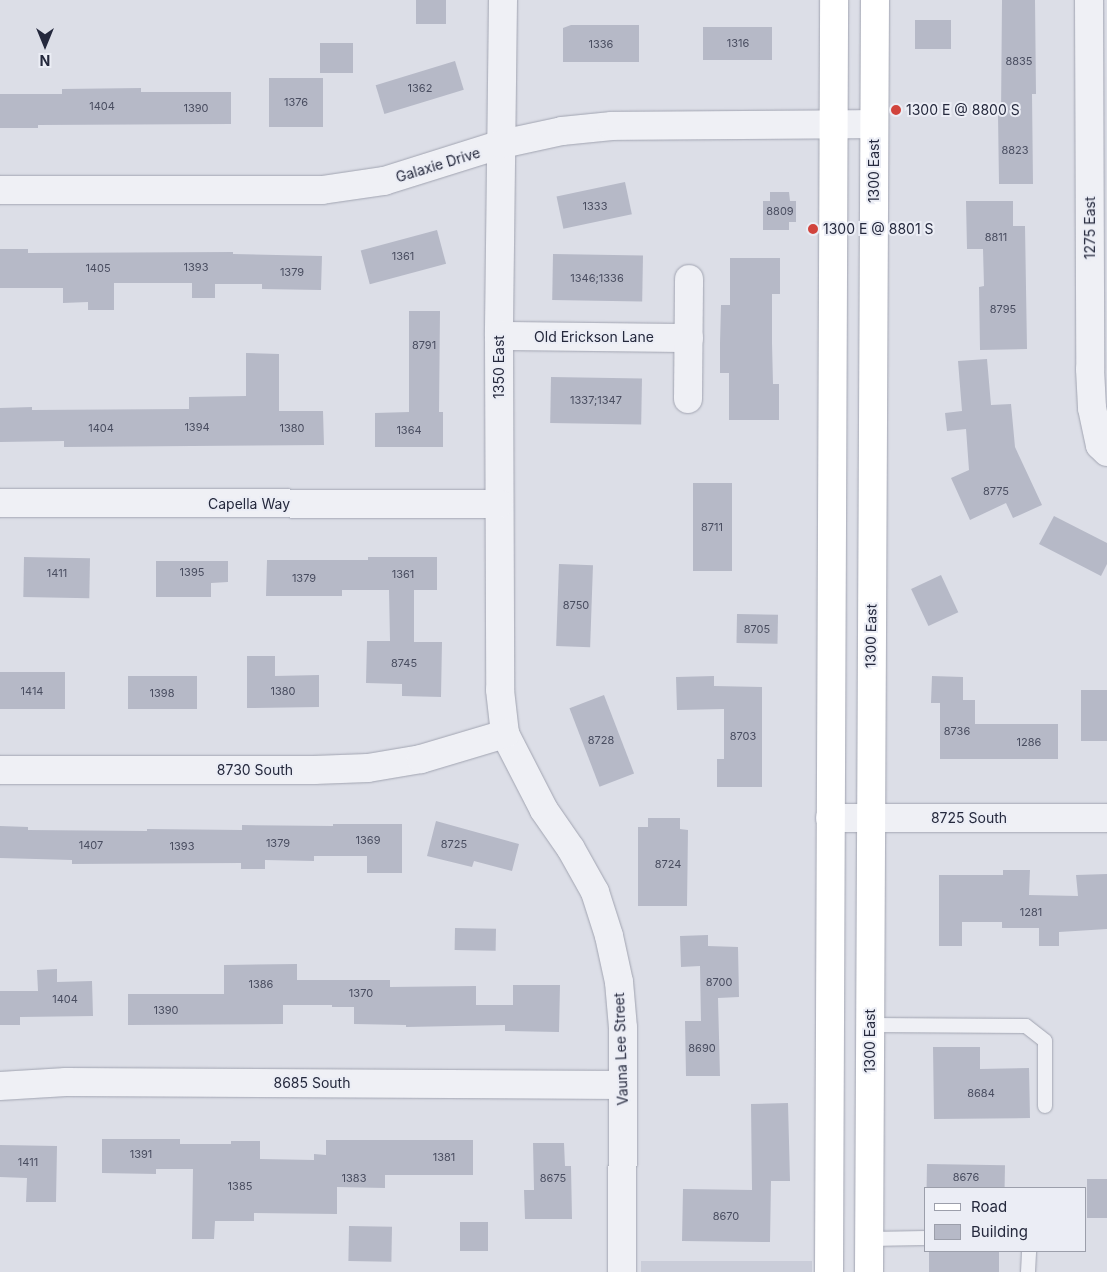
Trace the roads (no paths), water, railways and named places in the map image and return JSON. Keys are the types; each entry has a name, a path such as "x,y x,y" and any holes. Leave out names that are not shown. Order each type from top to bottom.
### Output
{"main road":[{"path":"829,1272 834,0"},
{"name":"1300 East","path":"869,1272 875,0"}],"street":[{"name":"1350 East","path":"503,0 499,504 500,690 505,734"},
{"name":"1275 East","path":"1089,0 1090,369 1092,408 1100,445 1107,452"},
{"name":"Galaxie Drive","path":"0,190 322,190 384,181 502,144 562,131 612,126 874,124"},
{"path":"688,399 689,279"},
{"name":"Old Erickson Lane","path":"499,336 689,338"},
{"name":"Capella Way","path":"0,503 499,504"},
{"name":"8730 South","path":"0,770 314,770 368,768 420,759 505,734"},
{"name":"Vauna Lee Street","path":"505,734 544,810 571,849 596,892 609,936 619,982 623,1028 622,1272"},
{"name":"8725 South","path":"830,818 1107,818"},
{"name":"8685 South","path":"0,1086 66,1082 623,1085"}],"lane":[{"path":"870,1025 1026,1026 1045,1041 1045,1106"},
{"path":"869,1239 924,1238"},
{"path":"1028,1252 1028,1272"}],"place":[{"name":"1300 E @ 8800 S","path":"896,110"},
{"name":"1300 E @ 8801 S","path":"813,229"}]}
